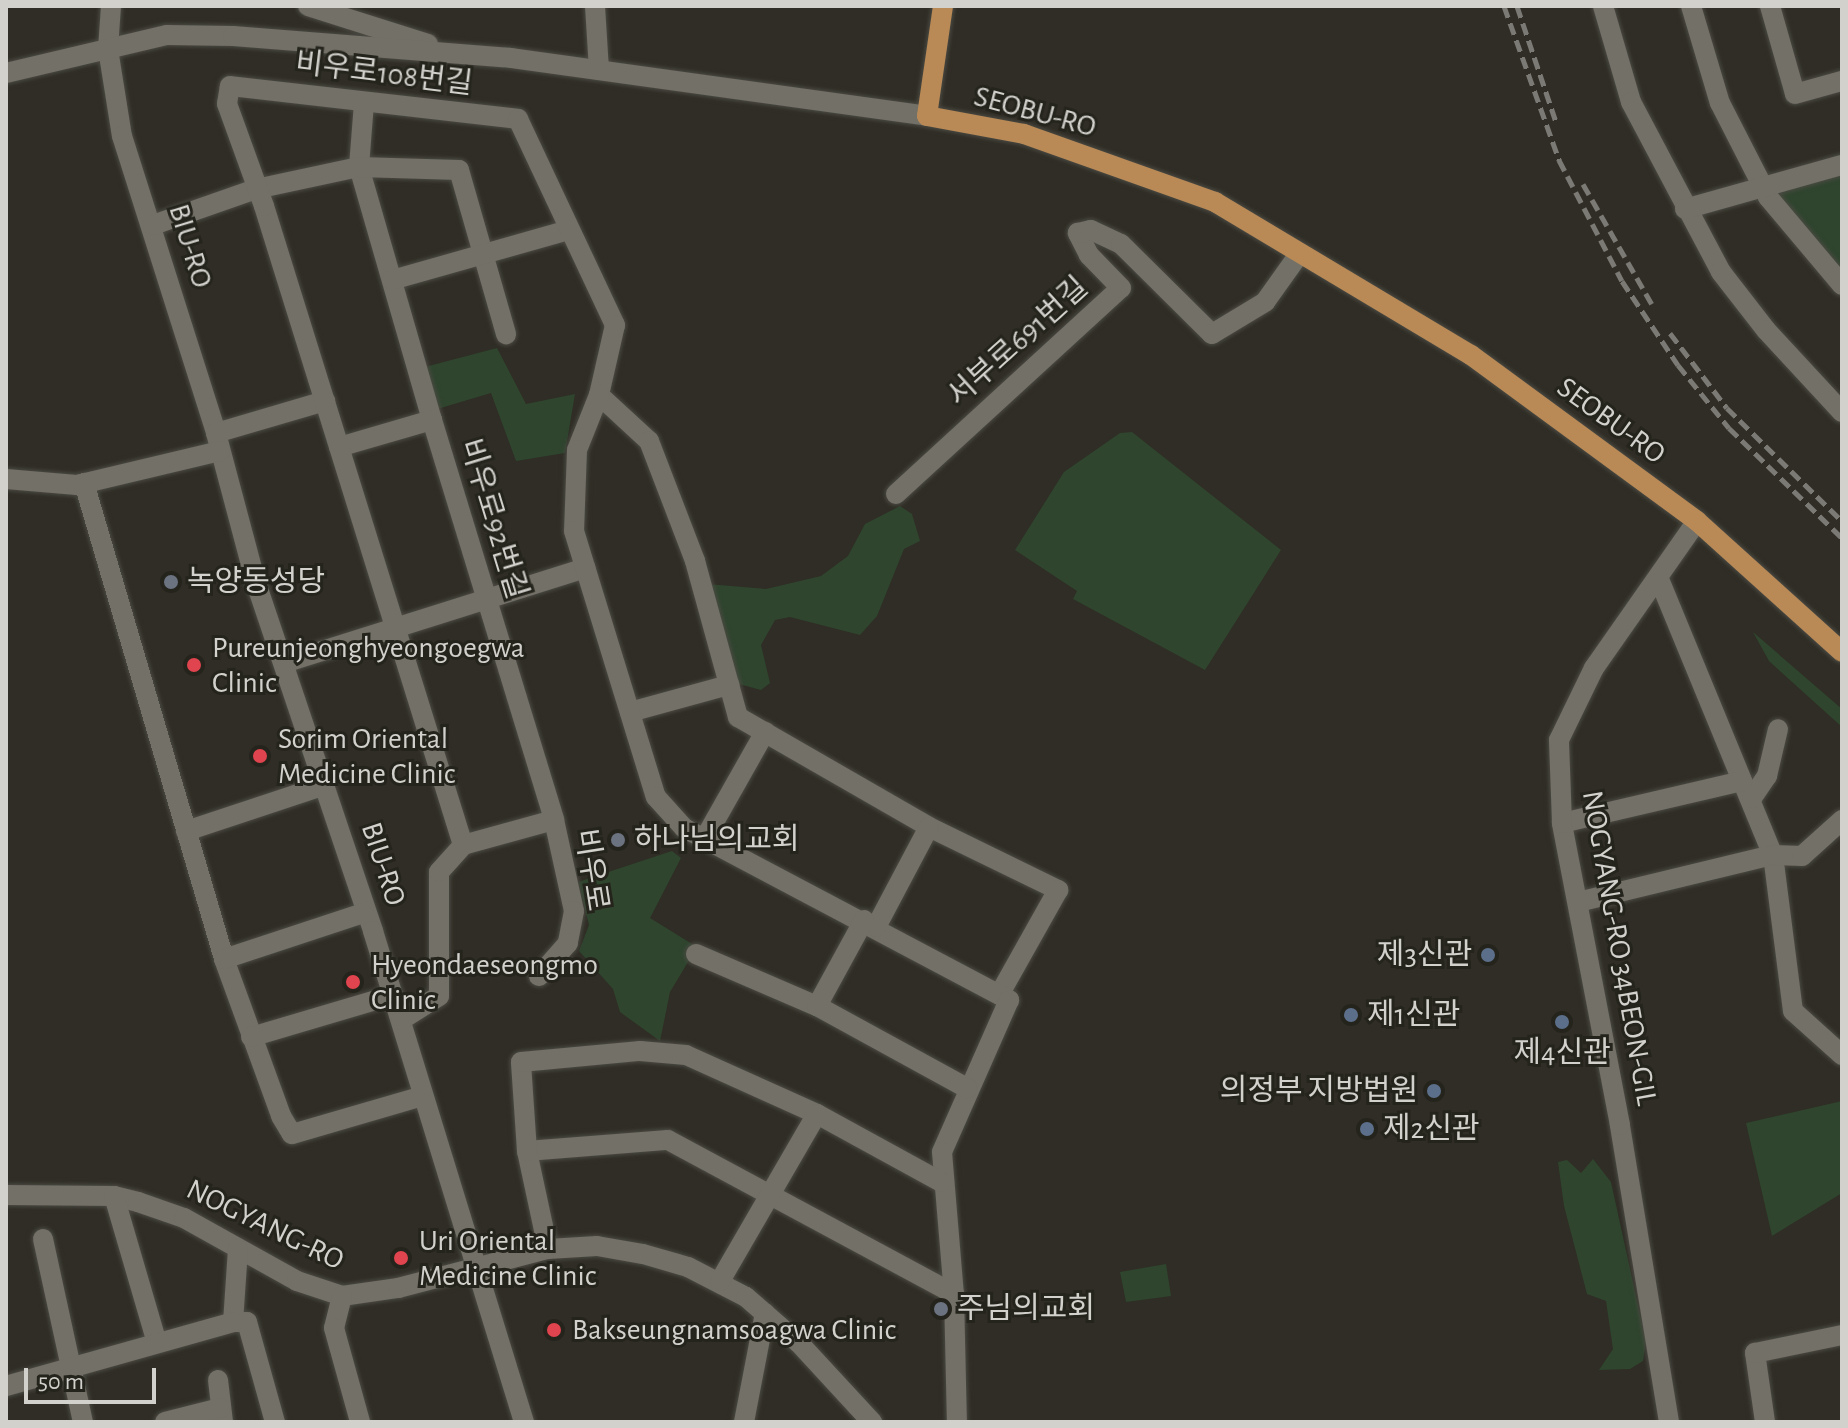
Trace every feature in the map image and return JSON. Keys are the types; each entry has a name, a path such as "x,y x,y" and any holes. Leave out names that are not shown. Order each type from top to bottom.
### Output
{"main road":[{"path":"927,116 943,6"},
{"name":"SEOBU-RO","path":"927,116 1024,134 1215,202 1471,355 1697,521 1842,652"}],"street":[{"path":"108,49 111,6"},
{"path":"308,6 466,56"},
{"path":"595,6 599,70"},
{"path":"1603,6 1631,102 1721,272 1766,330 1842,412"},
{"path":"1691,6 1720,103 1763,187 1842,285"},
{"path":"1770,6 1795,94 1842,81"},
{"name":"SEOBU-RO","path":"6,73 167,35 233,36 599,70 927,116"},
{"name":"BIU-RO","path":"108,49 122,136 153,225 284,663 401,1020 524,1422"},
{"name":"비우로108번길","path":"256,189 227,104 230,86 518,119 615,325 599,395 577,450 572,493 574,531 656,797 684,828 999,995"},
{"path":"364,103 359,167 432,420"},
{"path":"1685,209 1842,165"},
{"path":"153,225 256,189 359,167 459,170 486,255 506,334"},
{"path":"256,189 463,845 439,872 436,886 439,996 401,1020"},
{"path":"392,280 569,230"},
{"name":"서부로691번길","path":"896,494 1121,288 1089,255 1078,233 1091,230 1121,244 1212,334 1265,302 1300,253"},
{"path":"599,395 649,441 695,561 738,717 929,827 1058,890 999,995 1009,1000 967,1088 942,1152 941,1182 954,1294 957,1422"},
{"path":"6,479 88,482 218,442 325,401"},
{"name":"비우로92번길","path":"339,447 432,420 554,820"},
{"path":"88,482 224,959 251,1037 292,1134 423,1096"},
{"name":"NOGYANG-RO 34BEON-GIL","path":"1669,1422 1562,823 1559,740 1573,705 1697,521"},
{"path":"284,663 585,568"},
{"path":"1659,579 1773,855 1793,1011 1842,1055"},
{"path":"630,712 729,685"},
{"path":"1562,823 1747,789 1767,776 1778,729"},
{"path":"705,838 765,732"},
{"path":"186,831 325,785"},
{"name":"비우로","path":"463,845 554,820 574,911 568,943 539,976"},
{"path":"1578,902 1773,855 1802,856 1842,820"},
{"path":"817,1006 929,827"},
{"path":"224,959 366,912"},
{"path":"696,954 817,1006 967,1088"},
{"path":"251,1037 393,995"},
{"path":"548,1249 527,1151 521,1062 640,1051 686,1055 817,1114 941,1182"},
{"path":"720,1281 773,1196 817,1114"},
{"path":"527,1151 668,1140 954,1294"},
{"name":"NOGYANG-RO","path":"6,1195 114,1196 184,1218 297,1281 342,1296 398,1288 548,1249 597,1246 643,1254 720,1281 765,1313 872,1422"},
{"path":"114,1196 156,1340"},
{"path":"43,1239 83,1422"},
{"path":"233,1322 238,1249"},
{"path":"342,1296 334,1328 360,1422"},
{"path":"744,1422 765,1313"},
{"path":"6,1386 156,1340 233,1322 247,1322 275,1422"},
{"path":"1765,1422 1755,1353 1842,1335"},
{"path":"165,1422 221,1415 218,1380"}],"green space":[{"path":"1842,169 1842,273 1772,187"},
{"path":"497,348 526,404 575,394 565,453 516,461 491,393 434,410 421,368"},
{"path":"1132,432 1281,550 1205,670 1073,599 1077,591 1015,550 1064,472 1120,433"},
{"path":"900,506 912,514 920,541 904,549 877,616 860,635 790,617 775,620 761,645 770,683 761,690 739,684 707,584 766,589 821,576 848,556 865,524"},
{"path":"1753,632 1842,709 1842,727 1769,661"},
{"path":"672,851 681,858 650,918 697,947 670,992 660,1041 620,1012 613,989 579,951 589,925 578,882"},
{"path":"1842,1101 1842,1193 1772,1236 1746,1123"},
{"path":"1593,1159 1611,1182 1646,1342 1643,1361 1630,1369 1599,1370 1613,1349 1606,1301 1587,1294 1564,1206 1558,1162 1567,1160 1581,1173"},
{"path":"1166,1264 1171,1296 1126,1302 1120,1272"}],"railway":[{"path":"1504,6 1559,160 1622,281 1678,365 1729,428 1842,538"},
{"path":"1517,6 1556,122"},
{"path":"1583,184 1653,306"},
{"path":"1670,333 1727,408 1842,521"}],"place":[{"name":"녹양동성당","path":"171,582"},
{"name":"Pureunjeonghyeongoegwa Clinic","path":"194,665"},
{"name":"Sorim Oriental Medicine Clinic","path":"260,756"},
{"name":"하나님의교회","path":"618,840"},
{"name":"제3신관","path":"1488,955"},
{"name":"Hyeondaeseongmo Clinic","path":"353,982"},
{"name":"제1신관","path":"1351,1015"},
{"name":"제4신관","path":"1562,1022"},
{"name":"의정부 지방법원","path":"1434,1091"},
{"name":"제2신관","path":"1367,1129"},
{"name":"Uri Oriental Medicine Clinic","path":"401,1258"},
{"name":"주님의교회","path":"941,1309"},
{"name":"Bakseungnamsoagwa Clinic","path":"554,1330"}]}
